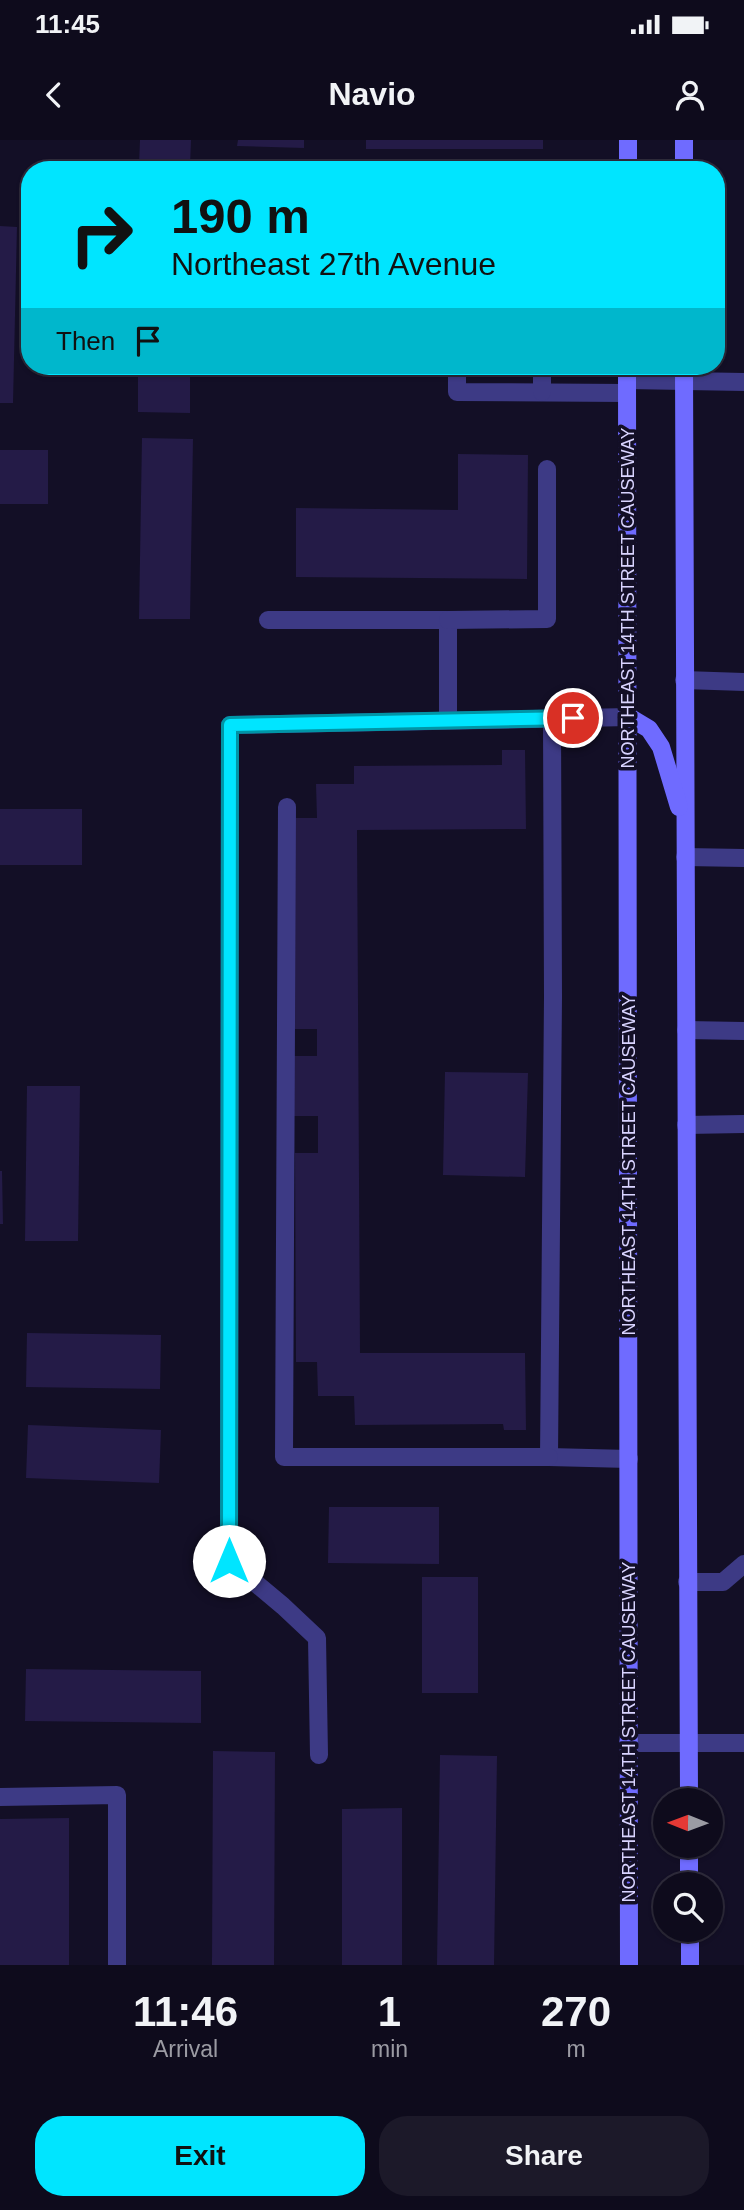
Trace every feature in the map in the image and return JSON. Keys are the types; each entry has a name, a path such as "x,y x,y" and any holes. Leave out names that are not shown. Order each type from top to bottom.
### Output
{"main road":[{"path":"628,140 628,161"},
{"path":"684,140 684,161"},
{"path":"684,375 688,1788"},
{"name":"NORTHEAST 14TH STREET CAUSEWAY","path":"627,380 629,1965"},
{"path":"629,717 649,729 661,747 685,827"},
{"path":"690,1942 690,1965"}],"street":[{"path":"457,375 457,392 542,393 668,375"},
{"path":"542,375 542,393"},
{"path":"697,375 744,382"},
{"path":"268,620 547,619 547,469"},
{"path":"447,620 448,720"},
{"path":"684,680 744,682"},
{"path":"319,1755 317,1638 229,1561 230,725 629,717"},
{"path":"549,1457 553,1011 552,719"},
{"path":"287,807 284,1457 629,1459"},
{"path":"685,857 744,858"},
{"path":"686,1030 744,1031"},
{"path":"686,1125 744,1124"},
{"path":"687,1582 723,1582 744,1564"},
{"path":"628,1743 744,1743"},
{"path":"0,1797 117,1795 117,1965"}],"building":[{"path":"140,140 191,140 190,161 139,161"},
{"path":"238,140 304,140 304,148 237,146"},
{"path":"366,140 543,140 543,149 366,149"},
{"path":"0,226 17,227 13,403 0,403"},
{"path":"138,375 190,375 190,413 138,412"},
{"path":"142,438 193,439 190,619 139,619"},
{"path":"0,450 48,450 48,504 0,504"},
{"path":"458,454 528,455 527,579 296,577 296,508 458,510"},
{"path":"502,750 525,750 526,829 357,830 360,1353 525,1353 526,1430 504,1430 503,1424 355,1425 354,1396 318,1396 317,1362 296,1362 295,1153 318,1153 318,1116 291,1116 291,1056 317,1056 317,1029 295,1029 294,818 317,818 316,784 354,784 354,766 502,765"},
{"path":"0,809 82,809 82,865 0,865"},
{"path":"445,1072 528,1073 525,1177 443,1175"},
{"path":"27,1086 80,1086 78,1241 25,1241"},
{"path":"2,1171 3,1224 0,1224"},
{"path":"27,1333 161,1335 160,1389 26,1387"},
{"path":"28,1425 161,1430 159,1483 26,1478"},
{"path":"329,1507 439,1507 439,1564 328,1563"},
{"path":"422,1577 478,1577 478,1693 422,1693"},
{"path":"26,1669 201,1671 201,1723 25,1721"},
{"path":"213,1751 275,1752 274,1965 212,1965"},
{"path":"440,1755 497,1756 494,1965 437,1965"},
{"path":"402,1808 402,1965 342,1965 342,1809"},
{"path":"69,1818 69,1965 0,1965 0,1819"}],"route":[{"path":"229,1561 230,725 573,718"}]}
